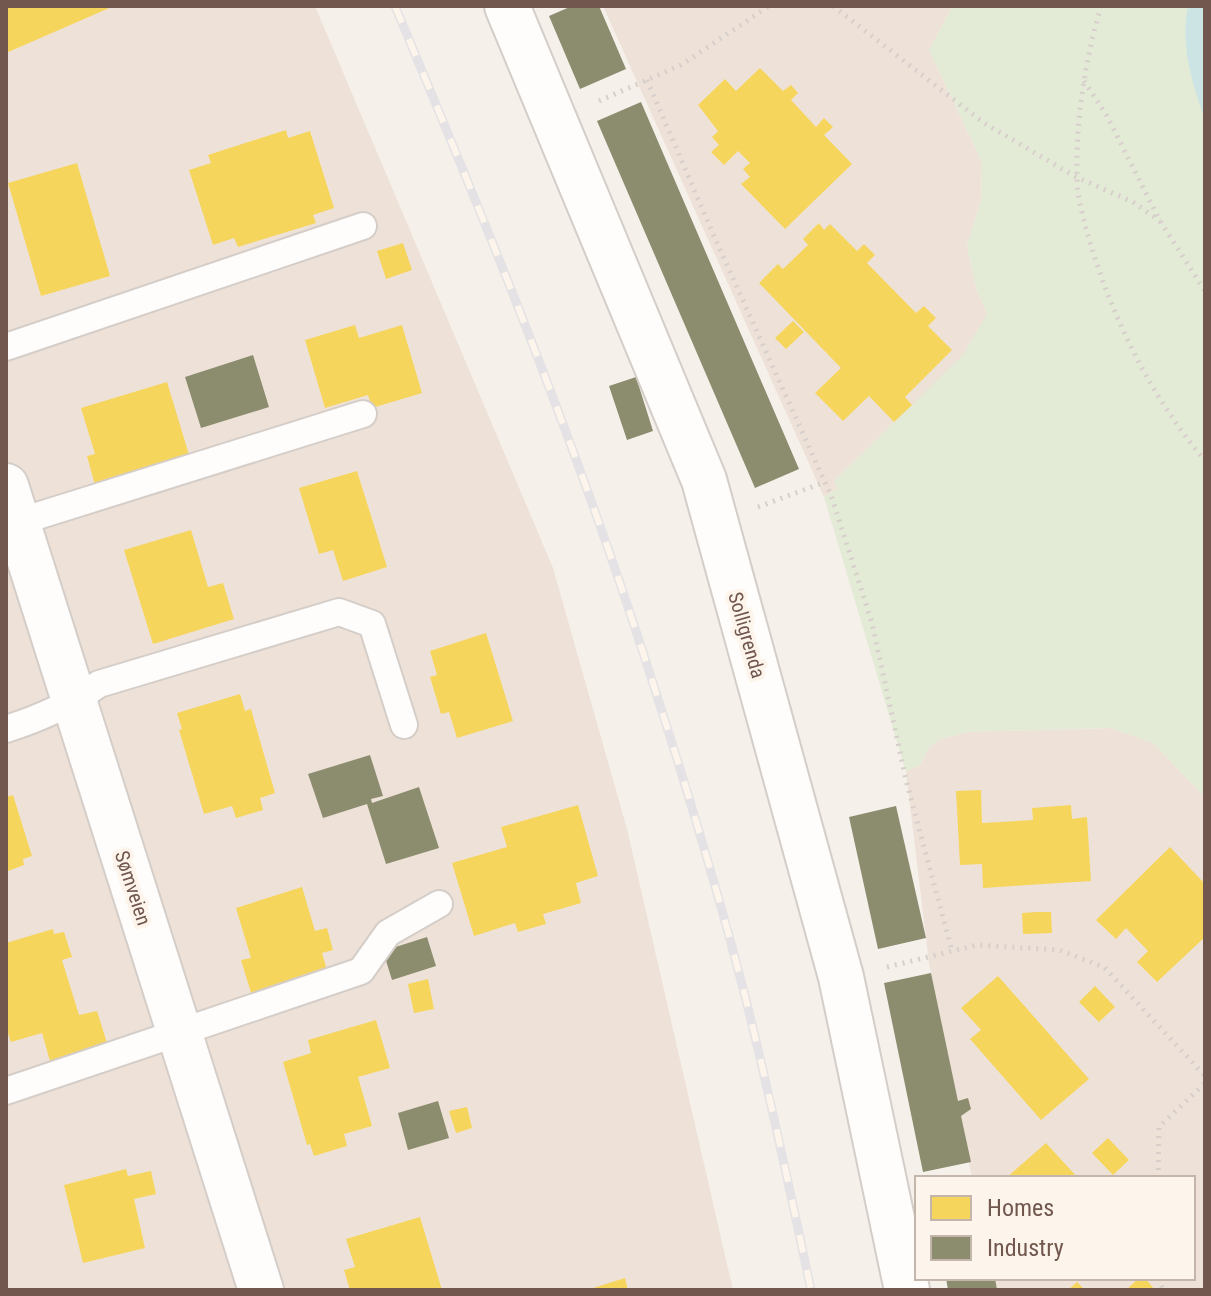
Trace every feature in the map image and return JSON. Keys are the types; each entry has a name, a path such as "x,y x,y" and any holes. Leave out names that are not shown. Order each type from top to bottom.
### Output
{"street":[{"name":"Solligrenda","path":"507,6 704,480 841,977 907,1290"},
{"name":"Sømveien","path":"10,510 180,1034 254,1289"}],"lane":[{"path":"6,347 363,226"},
{"path":"10,510 363,414"},
{"path":"6,729 42,718 74,702 99,684 339,612 372,624 404,725"},
{"path":"6,1091 361,971 388,933 439,904"}],"path":[{"path":"556,120 681,65 769,6"},
{"path":"833,6 984,123 1076,177 1117,193 1160,221"},
{"path":"1101,6 1084,80 1076,177 1084,224 1114,313 1138,362 1205,461"},
{"path":"647,80 825,482 872,623 906,780 952,951"},
{"path":"1084,80 1107,116 1160,221 1205,291"},
{"path":"715,522 825,482"},
{"path":"841,977 977,945 1059,950 1104,967 1205,1076"},
{"path":"1158,1176 1159,1127 1205,1083"}],"shaded area":[{"path":"6,6 315,6 553,568 627,829 733,1290 6,1290"},
{"path":"603,6 953,6 929,50 982,162 981,201 967,246 976,288 995,333 895,452 824,497"},
{"path":"1110,728 1153,743 1205,797 1205,1290 994,1290 992,1280 1195,1280 1195,1176 972,1176 929,963 906,772 921,764 928,749 940,739 968,732"}],"green space":[{"path":"953,6 1205,6 1205,797 1153,743 1110,728 968,732 940,739 928,749 921,764 906,772 824,497 837,489 834,481 963,355 987,314 976,288 967,246 981,201 982,162 929,50"}],"water":[{"path":"1188,6 1205,6 1205,119 1186,49"}],"building: Homes":[{"path":"6,6 114,6 6,53"},
{"path":"760,68 783,91 791,85 798,93 791,100 816,127 824,118 833,127 824,135 852,164 785,229 741,184 750,177 743,169 750,163 738,151 724,165 711,152 719,145 712,137 718,131 698,105 725,79 736,91"},
{"path":"286,130 288,138 310,131 334,208 313,215 316,223 238,247 234,238 213,245 189,170 211,163 208,155"},
{"path":"77,163 110,276 41,296 8,183"},
{"path":"819,223 824,230 830,224 857,251 864,244 875,255 867,263 916,313 924,306 936,318 928,326 952,350 905,397 912,405 894,422 869,396 843,421 815,393 841,368 759,283 778,264 783,269 808,245 803,239"},
{"path":"403,243 412,270 386,279 377,251"},
{"path":"793,321 804,332 786,349 775,338"},
{"path":"355,325 359,338 402,325 422,393 372,408 368,395 325,408 305,340"},
{"path":"167,382 190,458 96,489 87,456 95,454 81,408"},
{"path":"357,471 387,567 343,581 333,550 319,554 299,488"},
{"path":"191,530 208,587 223,583 234,619 153,644 124,550"},
{"path":"486,633 513,721 457,738 449,712 441,714 430,677 437,675 430,651"},
{"path":"240,694 245,711 251,709 275,793 260,798 263,810 236,818 232,806 204,814 179,730 182,729 177,713"},
{"path":"981,790 982,823 1033,820 1032,808 1071,805 1072,819 1087,817 1091,881 983,888 982,864 960,865 956,791"},
{"path":"13,795 32,856 23,859 24,865 8,871 6,797"},
{"path":"578,805 598,876 576,883 581,903 543,914 546,924 518,932 515,923 474,936 452,863 507,847 501,827"},
{"path":"1170,847 1205,884 1205,937 1157,982 1137,962 1148,951 1126,928 1116,939 1096,920"},
{"path":"302,887 315,931 327,928 333,950 322,953 328,973 252,996 241,960 251,958 236,908"},
{"path":"1051,912 1052,933 1023,934 1022,913"},
{"path":"53,929 54,934 64,932 72,957 62,960 79,1015 97,1011 107,1043 50,1061 42,1033 11,1042 6,1027 6,943"},
{"path":"998,976 1089,1079 1041,1120 970,1039 981,1030 961,1008"},
{"path":"428,979 434,1009 414,1013 408,984"},
{"path":"1095,986 1115,1007 1099,1022 1079,1002"},
{"path":"376,1020 390,1068 358,1077 372,1126 344,1134 347,1146 314,1156 310,1144 307,1145 283,1062 311,1053 308,1040"},
{"path":"467,1107 472,1128 456,1133 449,1111"},
{"path":"1108,1138 1129,1160 1113,1175 1092,1153"},
{"path":"1046,1143 1076,1176 1008,1176"},
{"path":"126,1169 128,1176 151,1171 156,1194 134,1199 145,1248 83,1263 64,1185"},
{"path":"420,1217 442,1290 350,1290 344,1270 355,1267 346,1239"},
{"path":"625,1278 628,1290 590,1290 590,1289"},
{"path":"1137,1280 1147,1280 1155,1290 1126,1290"},
{"path":"1077,1282 1085,1290 1068,1290"}],"building: Industry":[{"path":"572,6 599,6 626,69 580,89 549,16"},
{"path":"641,102 799,469 755,488 597,121"},
{"path":"253,355 269,407 201,428 185,377"},
{"path":"636,377 653,431 627,440 609,386"},
{"path":"370,755 383,796 371,799 372,803 419,787 439,848 386,864 367,804 323,818 308,774"},
{"path":"896,806 926,938 878,949 849,817"},
{"path":"427,937 436,966 392,980 383,951"},
{"path":"931,973 958,1101 968,1098 971,1109 961,1116 971,1162 923,1172 884,983"},
{"path":"438,1101 449,1138 408,1150 398,1113"},
{"path":"946,1280 995,1280 997,1290 948,1290"}],"railway":[{"path":"395,6 545,376 600,525 658,698 744,992 811,1290"}]}
